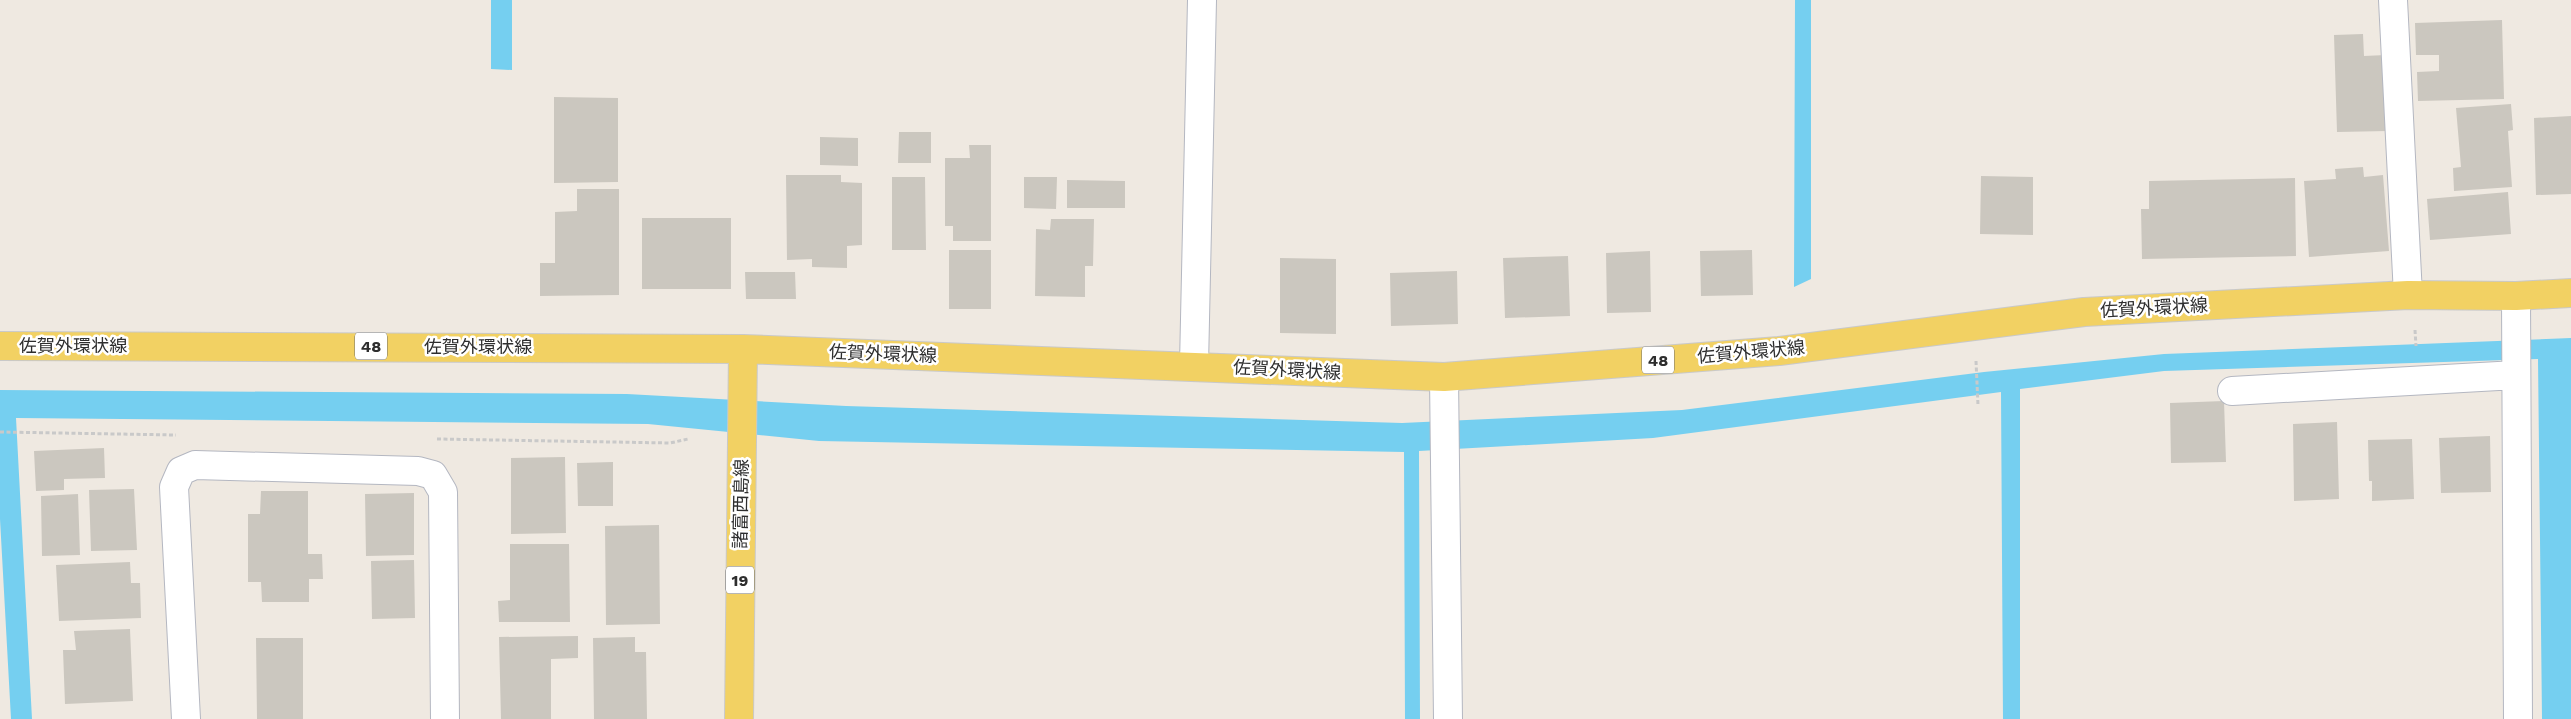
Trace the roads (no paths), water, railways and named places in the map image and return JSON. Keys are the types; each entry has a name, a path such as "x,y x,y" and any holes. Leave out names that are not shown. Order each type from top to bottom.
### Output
{"main road":[{"name":"佐賀外環状線","path":"0,346 743,349 1194,365 1444,377 1779,351 2084,312 2408,295 2516,296 2571,294"},
{"name":"諸富西島線","path":"738,719 743,349"}],"street":[{"path":"1194,365 1202,0"},
{"path":"2393,0 2408,295"},
{"path":"2516,296 2518,719"},
{"path":"2232,391 2516,372"},
{"path":"1444,377 1448,719"},
{"path":"186,719 174,487 181,472 195,466 418,471 433,475 443,492 445,719"}],"water":[{"path":"491,0 512,0 512,70 491,69"},
{"path":"1795,0 1811,0 1811,279 1794,287"},
{"path":"2571,338 2571,719 2542,719 2538,359 2164,371 2020,389 2020,719 2003,719 2001,392 1653,438 1419,451 1420,719 1405,719 1404,452 819,441 648,424 16,418 32,719 11,719 0,519 0,390 627,394 846,406 1402,423 1682,410 1984,372 2164,354"}]}
